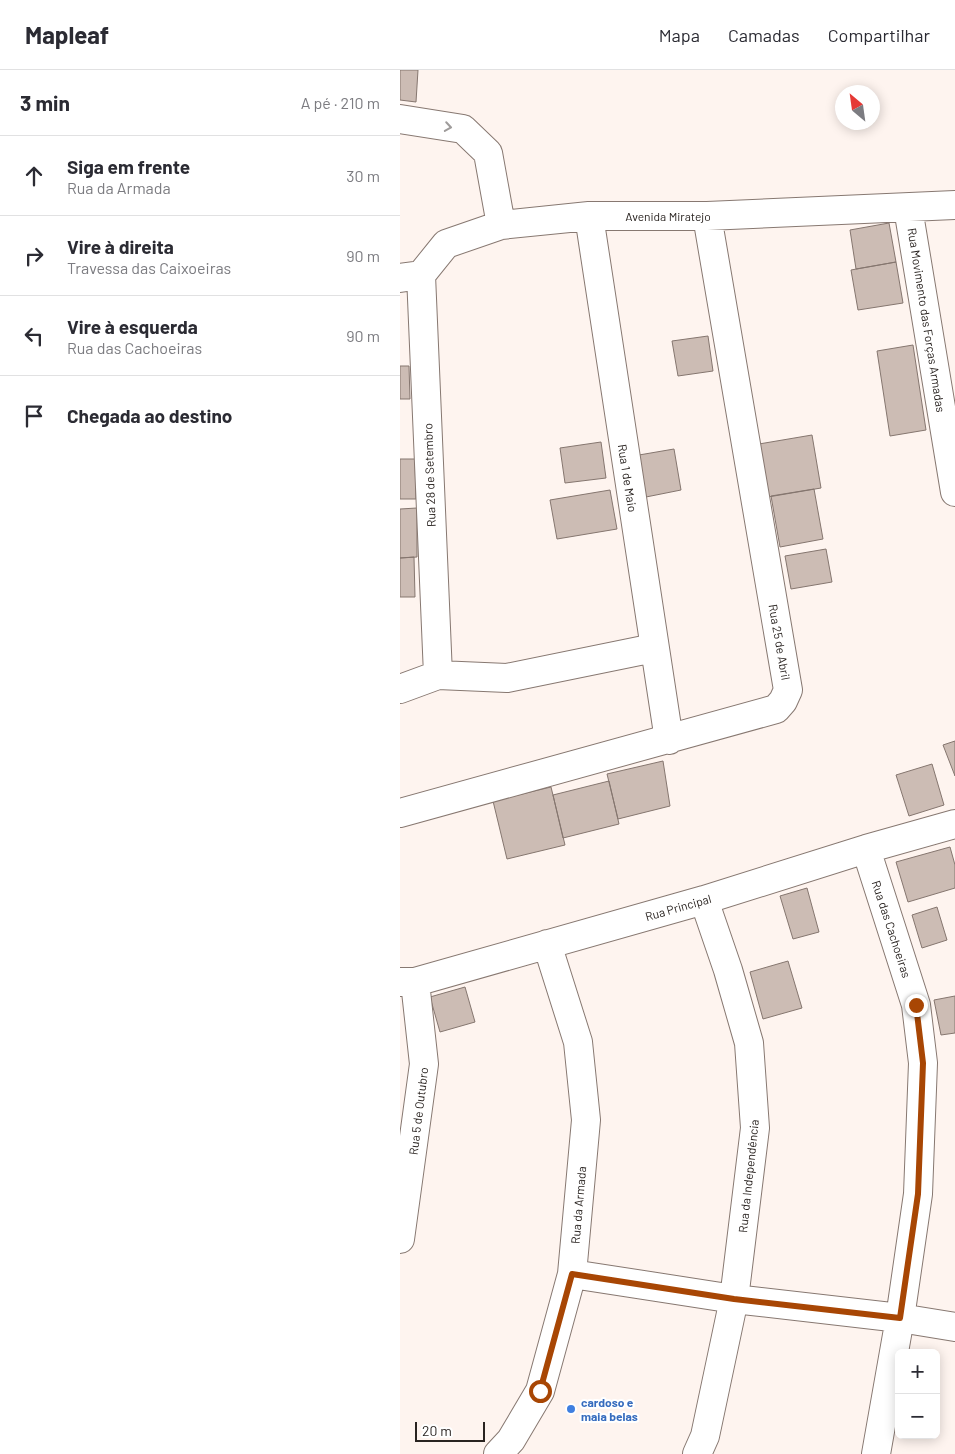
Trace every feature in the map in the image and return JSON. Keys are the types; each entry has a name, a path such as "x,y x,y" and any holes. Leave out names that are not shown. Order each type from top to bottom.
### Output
{"street":[{"path":"400,119 462,129 488,153 501,225"},
{"name":"Avenida Miratejo","path":"410,277 446,244 501,225 589,216 707,216 955,205"},
{"name":"Rua Movimento das Forças Armadas","path":"908,208 955,492"},
{"name":"Rua 1 de Maio","path":"589,216 669,740"},
{"name":"Rua 25 de Abril","path":"400,813 776,709 783,701 788,690 707,216"},
{"name":"Rua 28 de Setembro","path":"410,277 438,676"},
{"path":"400,690 438,676 506,678 654,648"},
{"name":"Rua Principal","path":"408,982 704,900 866,849 955,824"},
{"name":"Rua das Cachoeiras","path":"866,849 916,1005 923,1063 918,1194 900,1318 876,1454"},
{"name":"Rua da Independência","path":"697,1454 705,1436 734,1299 755,1128 750,1053 728,970 704,900"},
{"name":"Rua da Armada","path":"498,1454 512,1440 540,1391 572,1274 586,1120 578,1042 547,944"},
{"name":"Rua 5 de Outubro","path":"400,1239 424,1064 408,982"},
{"path":"572,1274 734,1299 900,1318 955,1327"}],"building":[{"path":"400,70 418,70 416,102 400,100"},
{"path":"889,223 896,262 856,269 850,230"},
{"path":"896,262 903,303 858,310 851,270"},
{"path":"708,336 713,371 678,376 672,341"},
{"path":"913,345 926,430 890,436 877,351"},
{"path":"400,366 409,366 410,399 400,399"},
{"path":"812,435 821,488 768,497 759,444"},
{"path":"601,442 606,478 565,483 560,448"},
{"path":"674,449 681,490 646,497 639,455"},
{"path":"400,459 415,459 416,499 400,499"},
{"path":"814,489 823,539 780,547 771,496"},
{"path":"610,490 617,529 557,539 550,500"},
{"path":"417,508 417,557 400,558 400,509"},
{"path":"826,549 832,582 791,589 785,556"},
{"path":"414,557 415,597 400,597 400,558"},
{"path":"955,741 955,776 943,745"},
{"path":"663,761 670,806 618,819 607,774"},
{"path":"932,764 944,805 909,816 896,775"},
{"path":"609,781 619,824 563,838 553,795"},
{"path":"551,787 565,845 507,859 493,801"},
{"path":"950,847 955,865 955,888 908,902 896,862"},
{"path":"807,888 819,932 793,939 780,896"},
{"path":"937,907 947,940 922,948 912,915"},
{"path":"788,961 802,1008 763,1019 750,972"},
{"path":"465,987 475,1022 440,1032 430,997"},
{"path":"955,996 955,1033 941,1035 934,1000"}],"place":[{"name":"cardoso e maia belas","path":"571,1409"}],"route":[{"path":"540,1391 572,1274 734,1299 900,1318 918,1194 923,1063 916,1005"}]}
